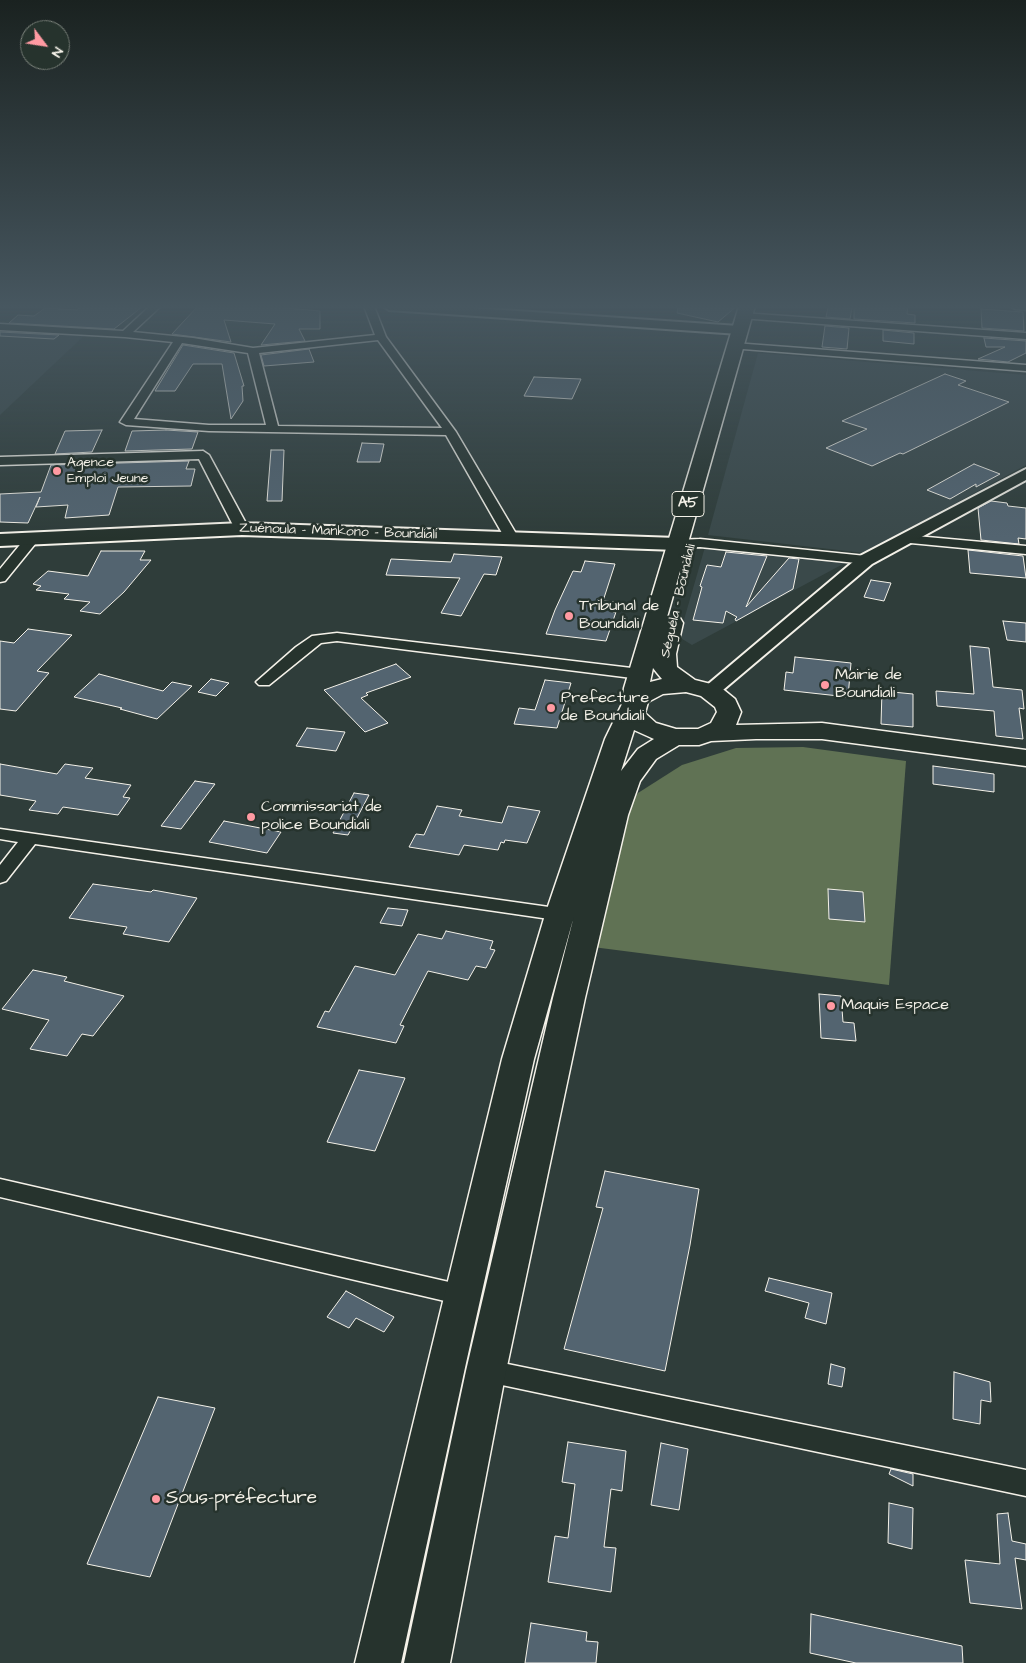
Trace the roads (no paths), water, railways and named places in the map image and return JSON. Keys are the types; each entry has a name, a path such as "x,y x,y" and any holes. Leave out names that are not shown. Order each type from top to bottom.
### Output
{"main road":[{"name":"Séguéla - Boundiali","path":"686,685 671,685 652,689 638,697 637,689 685,543 729,384"},
{"name":"Zuénoula - Mankono - Boundiali","path":"0,540 242,529 685,543"},
{"name":"Séguéla - Boundiali","path":"685,543 664,654 665,668 671,675 686,685 822,731"},
{"path":"637,689 633,712 638,721 647,728 674,737 756,731 822,731 1026,758"},
{"path":"427,1663 574,917 604,778 637,689"},
{"path":"709,734 720,728 727,720 729,712 718,697"},
{"path":"378,1663 518,1059 627,780 647,754 674,737"}],"street":[{"path":"151,384 126,422 206,441"},
{"path":"261,384 273,429"},
{"path":"415,384 450,432 512,537"},
{"path":"0,461 206,441 273,429 450,432"},
{"path":"206,441 242,529"},
{"path":"718,697 866,560 1026,474"},
{"path":"0,578 33,538"},
{"path":"905,539 1026,550"},
{"path":"685,543 866,560"},
{"path":"264,682 301,650 318,639 337,637 637,689"},
{"path":"0,834 574,917"},
{"path":"0,878 30,839"},
{"path":"0,1188 462,1295"},
{"path":"446,1363 1026,1483"}],"place":[{"name":"Agence Emploi Jeune","path":"57,471"},
{"name":"Tribunal de Boundiali","path":"569,616"},
{"name":"Mairie de Boundiali","path":"825,685"},
{"name":"Prefecture de Boundiali","path":"551,708"},
{"name":"Commissariat de police Boundiali","path":"251,817"},
{"name":"Maquis Espace","path":"831,1006"},
{"name":"Sous-préfecture","path":"156,1499"}]}
